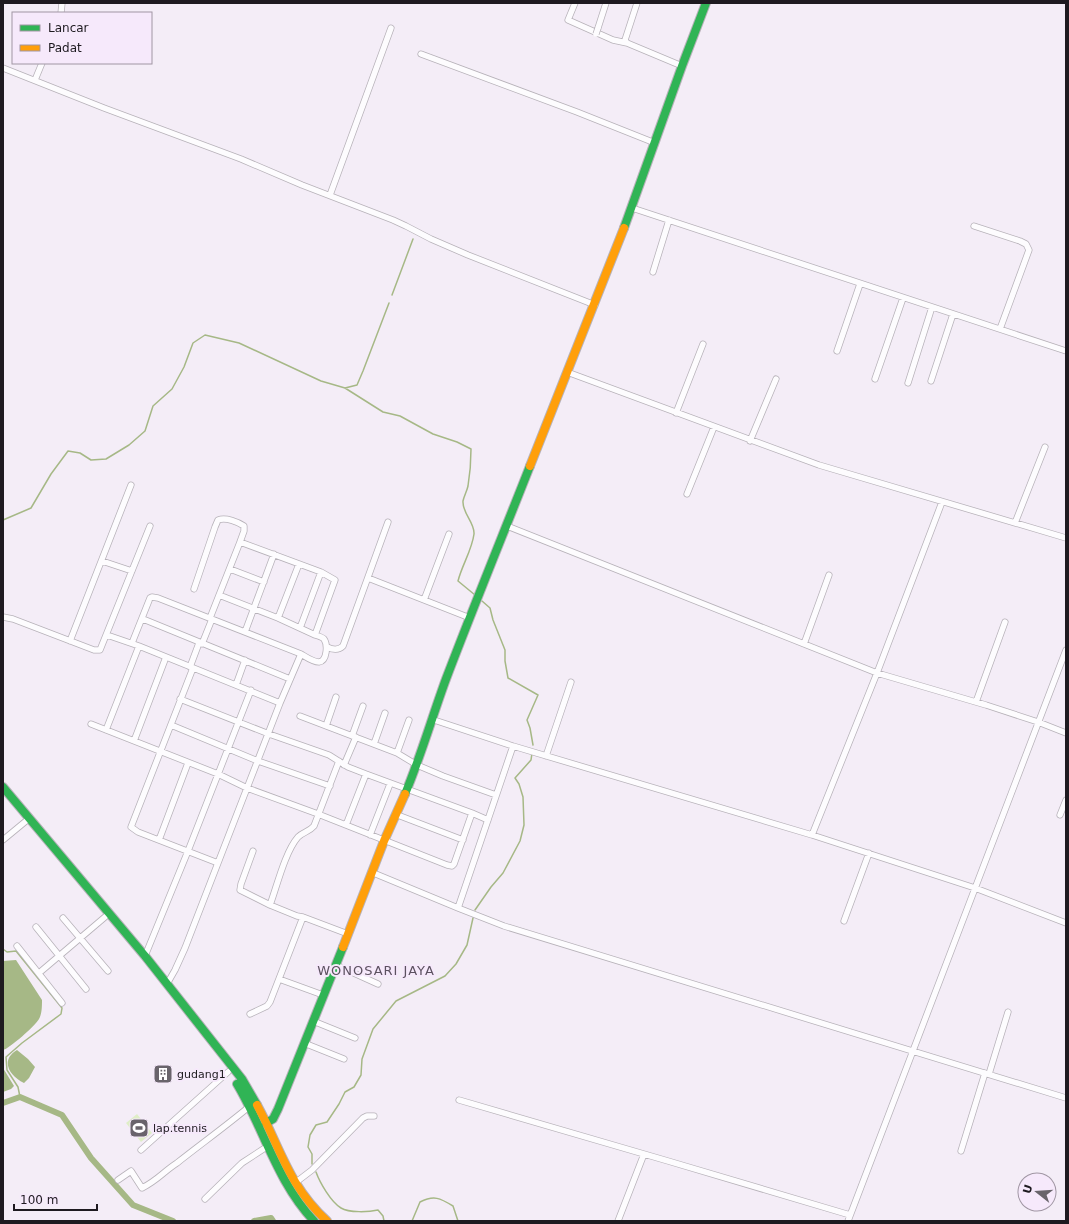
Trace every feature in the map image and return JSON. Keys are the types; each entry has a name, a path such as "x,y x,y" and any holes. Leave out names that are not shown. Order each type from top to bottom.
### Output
{"main road":[{"path":"266,1123 273,1119 278,1109 336,965 371,872 417,764 431,720 470,618 595,305 632,208 654,143 706,3"},
{"path":"3,787 145,956 242,1079 266,1123 281,1158 295,1183 308,1204 327,1221"},
{"path":"3,795 164,987 228,1072 250,1106 288,1188 306,1214 314,1221"}],"street":[{"path":"575,3 568,20 613,40 627,43 682,66"},
{"path":"597,31 606,3"},
{"path":"627,43 626,40 637,3"},
{"path":"330,195 392,28"},
{"path":"422,54 577,112 654,143"},
{"path":"35,80 42,64"},
{"path":"3,68 330,195 406,226 468,255 595,305"},
{"path":"632,208 1066,351"},
{"path":"653,272 669,220"},
{"path":"974,226 1020,240 1026,244 1029,250 1000,329"},
{"path":"837,351 860,284"},
{"path":"875,379 903,298"},
{"path":"908,383 932,307"},
{"path":"931,381 953,314"},
{"path":"676,413 703,344"},
{"path":"568,372 819,466 1066,538"},
{"path":"750,441 776,379"},
{"path":"687,494 714,427"},
{"path":"1015,523 1045,447"},
{"path":"70,642 131,485"},
{"path":"812,835 877,673 942,502"},
{"path":"194,589 214,527 218,520 222,518 244,526 244,531 230,569 200,643 171,725 131,827 134,830 218,863"},
{"path":"327,647 336,649 343,646 388,522"},
{"path":"3,617 13,619 70,642 98,651 101,649 107,635 150,526"},
{"path":"507,526 877,673 976,702 1038,722 1066,733"},
{"path":"424,600 449,534"},
{"path":"240,542 334,578 335,581 315,634"},
{"path":"245,632 274,554"},
{"path":"102,561 132,571"},
{"path":"278,618 299,564"},
{"path":"230,569 264,582"},
{"path":"300,628 321,572"},
{"path":"804,644 829,575"},
{"path":"368,578 470,618"},
{"path":"132,644 152,597 245,632 317,662 323,660 327,647 323,639 315,634 219,595"},
{"path":"143,619 290,679"},
{"path":"976,702 1004,622"},
{"path":"107,635 251,690 280,703"},
{"path":"106,730 139,646"},
{"path":"460,1100 644,1154 849,1219 1066,650"},
{"path":"167,984 185,948 300,654"},
{"path":"134,741 166,657"},
{"path":"236,685 245,660"},
{"path":"546,756 571,682"},
{"path":"145,956 251,690"},
{"path":"326,726 336,697"},
{"path":"180,699 269,734 329,755 342,763 390,784 488,820"},
{"path":"270,905 290,850 299,836 310,831 314,826 330,786 354,737 363,706"},
{"path":"374,744 385,713"},
{"path":"300,716 397,753 417,764 496,795"},
{"path":"397,753 409,720"},
{"path":"431,720 546,756 812,835 975,888 1066,923"},
{"path":"91,724 218,774 247,788 450,866 454,864 472,813"},
{"path":"171,725 258,761 330,786"},
{"path":"458,908 513,746"},
{"path":"159,840 188,763"},
{"path":"346,825 366,774"},
{"path":"370,836 390,784"},
{"path":"1060,815 1066,800"},
{"path":"395,814 462,840"},
{"path":"3,840 26,821"},
{"path":"253,851 240,890 296,916 303,917 348,934"},
{"path":"844,921 869,854"},
{"path":"371,872 504,926 1066,1098"},
{"path":"39,973 106,917"},
{"path":"250,1014 267,1006 270,1002 303,917"},
{"path":"63,918 108,971"},
{"path":"36,927 86,989"},
{"path":"17,946 62,1003"},
{"path":"336,965 378,984"},
{"path":"279,979 323,995"},
{"path":"961,1151 1008,1012"},
{"path":"313,1021 356,1038"},
{"path":"304,1042 344,1058"},
{"path":"141,1150 228,1072"},
{"path":"118,1180 131,1171 142,1188 154,1182 250,1106"},
{"path":"295,1183 312,1170 363,1118 367,1116 374,1116"},
{"path":"205,1199 242,1163 268,1146"},
{"path":"618,1221 644,1154"}],"shaded area":[{"path":"16,960 42,1000 41,1012 39,1019 33,1026 3,1050 3,961"},
{"path":"17,1050 35,1067 29,1078 24,1083 14,1076 8,1068 9,1058"},
{"path":"3,1068 14,1086 3,1092"},
{"name":"lap.tennis","path":"137,1114 152,1133 141,1142 126,1123"}],"waterway":[{"path":"392,295 413,239"},
{"path":"3,520 31,508 51,474 68,451 80,453 91,460 106,459 129,445 145,431 153,406 172,389 184,367 193,343 205,335 239,343 321,381 345,388 357,385 389,303"},
{"path":"345,388 383,412 400,416 433,434 457,442 471,449 469,481 463,505 464,510 473,526 474,534 458,581 475,595"},
{"path":"482,601 490,608 493,620 505,650 508,678 538,695 527,720 533,745"},
{"path":"475,910 503,873 520,841 524,825 523,797 519,784 515,778 531,760 532,753"},
{"path":"312,1164 312,1154 308,1147 310,1135 316,1125 327,1122 345,1092 354,1087 361,1075 362,1059 373,1029 396,1001 445,976 456,964 467,945 473,918"},
{"path":"3,949 7,952 16,951 62,1008 61,1014 6,1057 7,1070 18,1087 20,1097"},
{"path":"3,1103 20,1097 62,1115 91,1158 133,1205 173,1221"},
{"path":"316,1172 326,1192 341,1208 345,1210 364,1212 378,1210 383,1216 384,1221"},
{"path":"412,1221 420,1202 433,1198 441,1199 453,1206 458,1221"},
{"path":"254,1221 271,1218 273,1221"}],"traffic: fast":[{"path":"624,228 706,3"},
{"path":"405,794 446,679 530,466"},
{"path":"3,787 145,956 242,1079 257,1105"},
{"path":"266,1123 273,1119 278,1109 343,947"},
{"path":"237,1084 247,1101 280,1172 301,1206 314,1221"}],"traffic: slow":[{"path":"530,466 624,228"},
{"path":"343,947 384,841 405,794"},
{"path":"257,1105 294,1180 303,1194 327,1221"}],"place":[{"name":"gudang1","path":"163,1074"},
{"name":"lap.tennis","path":"139,1128"}],"district":[{"name":"WONOSARI JAYA","path":"376,970"}]}
